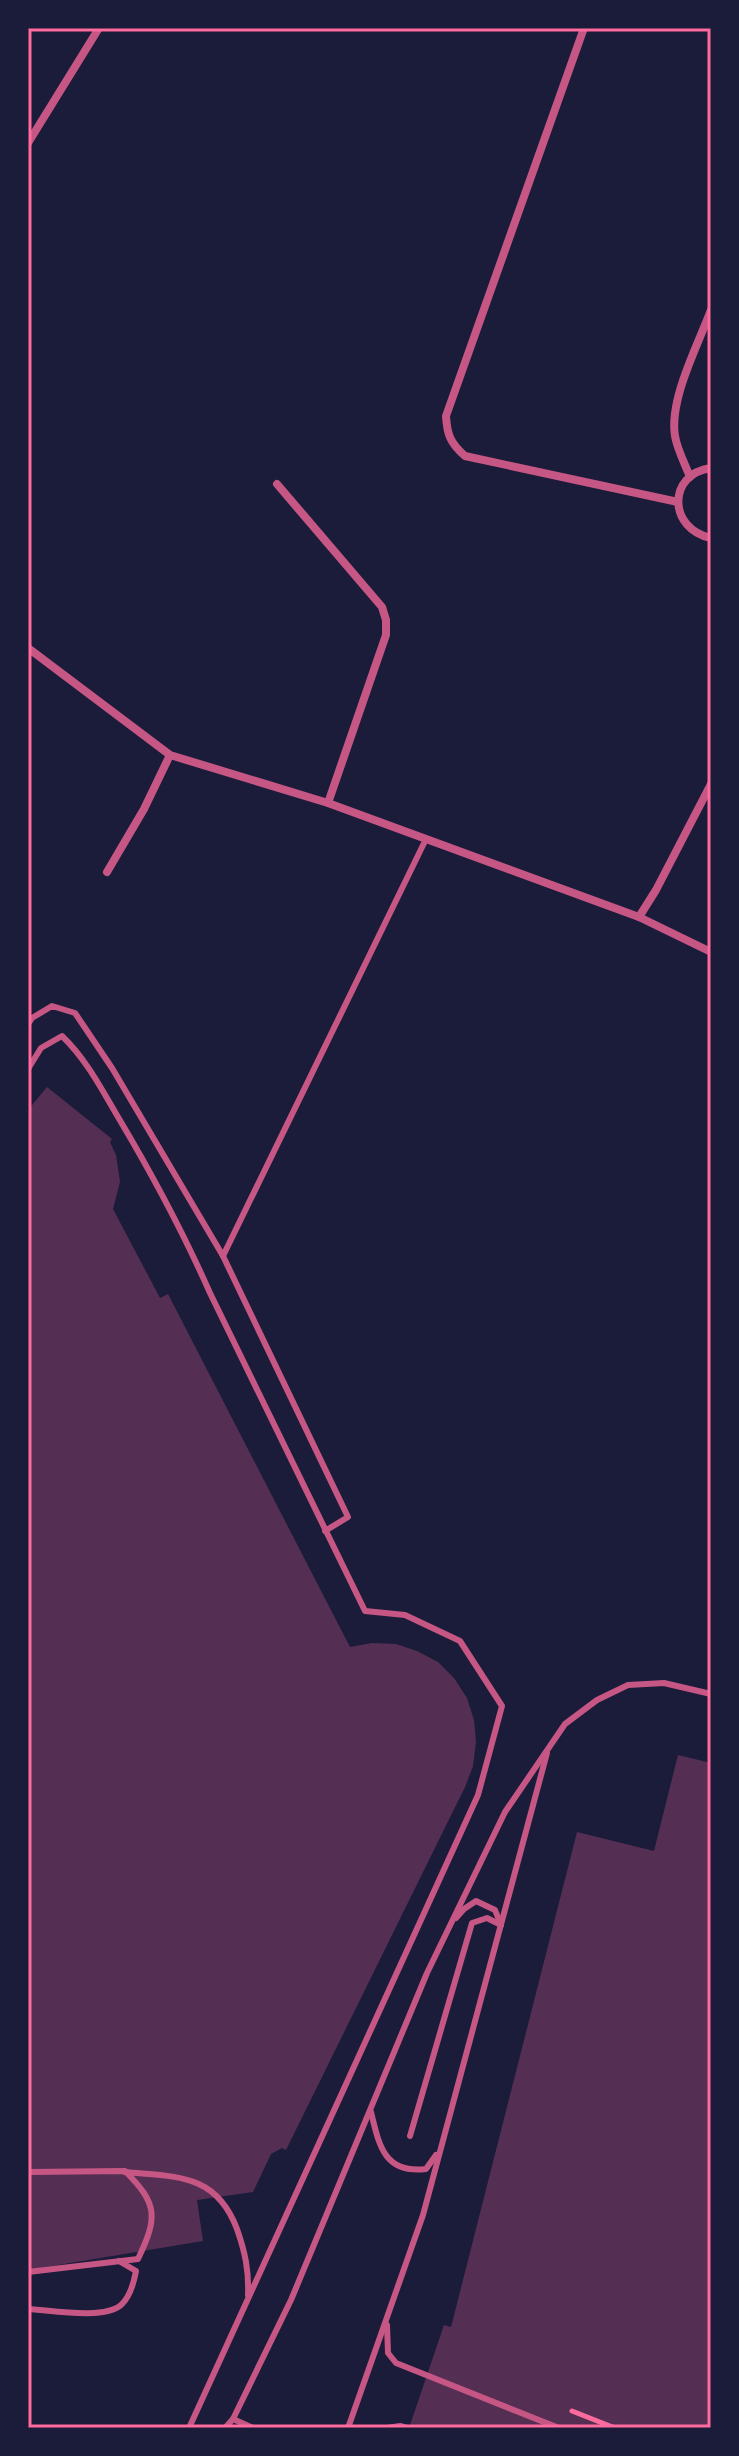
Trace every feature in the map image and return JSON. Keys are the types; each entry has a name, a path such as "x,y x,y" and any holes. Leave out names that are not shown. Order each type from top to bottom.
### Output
{"street":[{"path":"28,143 99,28"},
{"path":"584,28 446,416 447,434 465,456 678,502"},
{"path":"690,477 675,437 674,419 678,397 711,310"},
{"path":"711,468 702,469 690,477 681,488 678,502 680,516 687,528 699,536 711,538"},
{"path":"277,484 382,607 386,620 386,635 328,803"},
{"path":"28,648 170,755 328,803 639,917 711,952"},
{"path":"107,872 144,809 170,755"},
{"path":"639,917 711,784"}],"lane":[{"path":"223,1256 426,839"},
{"path":"28,1024 52,1006 75,1013 112,1068 223,1256 348,1517 325,1531"},
{"path":"28,1069 41,1048 62,1036 80,1053 150,1170 187,1242 365,1611 405,1615 460,1641 502,1706 478,1795 189,2428"},
{"path":"225,2428 233,2419 291,2300 427,1973 505,1812 565,1724 597,1700 628,1685 664,1683 711,1694"},
{"path":"348,2428 423,2215 549,1747"},
{"path":"450,1925 476,1901 495,1910 501,1925"},
{"path":"410,2136 472,1923 487,1918 501,1925"},
{"path":"371,2112 380,2148 397,2166 426,2169 443,2141"},
{"path":"28,2172 125,2171 180,2177 213,2190 230,2211 247,2254 248,2298"},
{"path":"28,2272 138,2259 149,2236 153,2211 144,2190 125,2171"},
{"path":"28,2309 106,2313 121,2305 133,2285 136,2271 119,2261"},
{"path":"386,2322 388,2353 396,2363 559,2428"},
{"path":"233,2419 253,2428"},
{"path":"387,2428 407,2428"}],"building":[{"path":"47,1087 112,1139 110,1142 116,1155 120,1182 113,1209 160,1298 168,1294 350,1647 372,1643 396,1644 438,1662 454,1678 467,1698 474,1720 476,1742 473,1766 465,1787 286,2150 282,2148 271,2154 253,2192 197,2200 203,2241 28,2270 28,1110"},
{"path":"678,1755 711,1763 711,2428 409,2428 444,2325 451,2327 577,1832 654,1851"}]}
